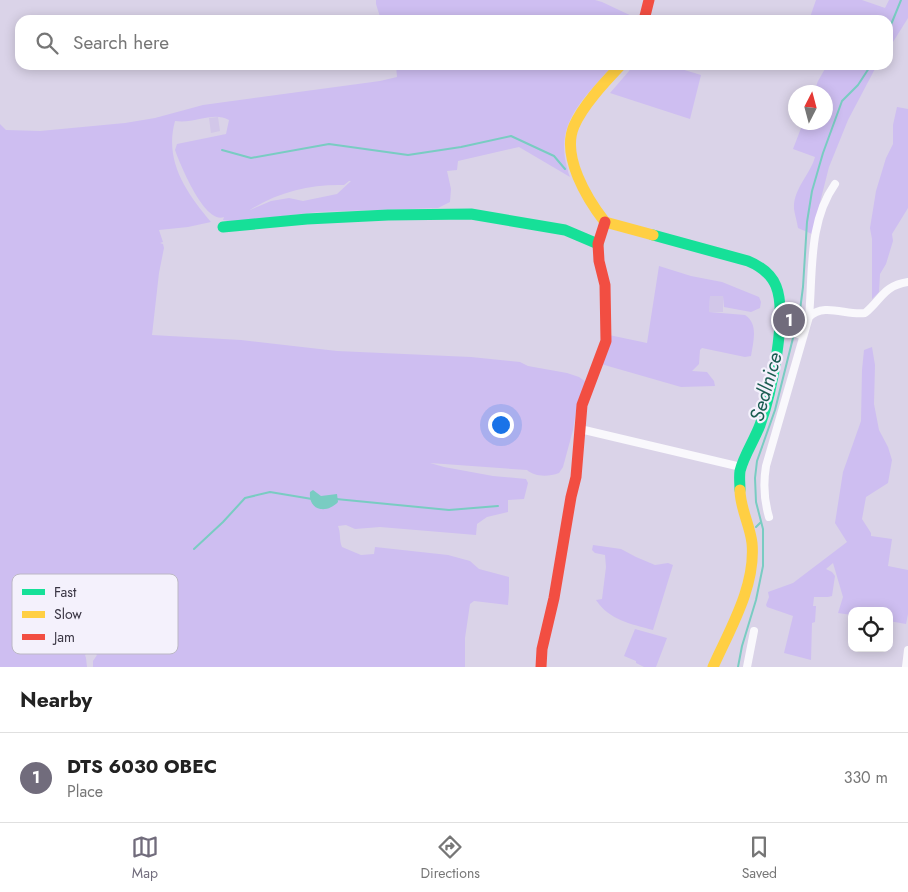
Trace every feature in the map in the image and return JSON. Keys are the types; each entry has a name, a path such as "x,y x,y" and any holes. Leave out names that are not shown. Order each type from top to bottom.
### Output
{"street":[{"path":"645,15 649,0"},
{"path":"617,70 579,115 570,141 570,154 575,170 597,213 604,222 725,254 758,265 778,290 784,330 765,410 741,467 740,494 752,542 752,562 742,601 714,667"},
{"path":"809,318 815,234 824,204 835,184"},
{"path":"223,227 307,219 388,215 472,214 565,230 598,244"},
{"path":"541,667 542,649 554,598 570,497 576,477 580,414 607,335 605,285 599,261 598,244 604,222"},
{"path":"769,518 764,501 766,466 801,335 809,318 813,313 824,311 865,313 876,300 892,287 908,282"},
{"path":"784,330 801,335"},
{"path":"580,429 741,467"},
{"path":"747,667 754,630"},
{"path":"906,667 908,650"}],"shaded area":[{"path":"376,0 595,0 630,15 379,15"},
{"path":"816,0 862,0 885,8 889,0 908,0 908,18 893,42 893,15 811,15"},
{"path":"396,70 609,70 581,103 567,128 564,143 565,159 570,177 519,147 458,161 457,170 447,171 451,189 450,202 438,208 318,212 232,222 223,220 224,217 217,217 209,212 201,203 182,168 175,150 177,144 226,134 229,120 210,117 190,121 175,121 172,149 175,163 193,199 211,222 159,230 163,242 160,243 163,244 164,248 159,273 152,335 241,340 337,351 471,357 520,362 528,366 567,373 579,377 586,382 577,405 573,430 563,467 559,473 542,476 527,470 430,463 493,476 526,479 528,483 524,499 508,500 508,512 487,517 477,524 476,535 380,527 355,529 346,525 338,526 342,547 361,555 374,554 375,547 448,555 470,561 479,569 509,577 508,605 474,601 470,604 465,638 465,667 93,667 96,654 178,654 178,574 12,574 12,654 86,654 87,667 0,667 0,124 6,130 40,131 125,123 155,118 203,105 380,81 397,77","holes":["351,181 337,194 303,201 289,198 271,201 250,210 272,198 295,190 344,185"]},
{"path":"684,70 701,75 690,119 610,93 629,71"},
{"path":"824,70 874,70 848,120 829,167 812,234 798,228 794,202 815,157 793,149 800,130 833,130 833,85 817,85"},
{"path":"897,107 908,109 908,208 892,234 893,241 886,264 880,274 879,292 872,299 872,239 870,228 876,191 886,158 893,144 893,125"},
{"path":"218,117 220,131 211,133 209,118"},
{"path":"659,266 691,276 722,282 759,297 761,302 760,308 751,312 724,307 723,296 710,296 709,312 745,315 754,328 751,356 745,357 702,348 700,350 699,364 692,371 707,372 714,381 715,386 681,387 601,364 609,335 647,343"},
{"path":"710,296 723,296 723,312 709,312"},
{"path":"872,347 875,365 874,404 879,430 892,460 888,483 866,497 862,519 871,536 892,539 888,566 908,570 908,614 906,624 893,622 893,607 848,607 848,614 838,613 843,597 833,563 826,569 835,576 832,596 814,597 813,606 816,606 815,622 812,623 811,660 784,653 793,616 767,607 768,592 793,583 847,542 835,523 843,472 861,421 864,350"},
{"path":"313,490 321,496 337,494 338,502 329,508 319,509 315,507 310,498 310,492"},
{"path":"593,545 621,549 655,565 668,563 673,565 653,630 614,617 601,607 596,600 602,599 606,567 605,555 595,553 592,550"},
{"path":"635,629 667,638 656,667 644,667 624,656"}],"waterway":[{"name":"Sedlnice","path":"893,20 901,0"},
{"name":"Sedlnice","path":"795,329 803,287 807,222 812,191 823,153 842,101 858,85 868,70"},
{"path":"222,150 251,158 329,144 408,155 461,147 511,136 554,156 565,169"},
{"name":"Sedlnice","path":"738,667 763,566 763,529 756,502 755,478 757,461 775,410 794,334"},
{"path":"194,549 245,498 270,492 312,499"},
{"path":"336,499 449,510 498,506"},
{"name":"Sedlnice","path":"756,527 761,522"}],"traffic: fast":[{"path":"223,227 307,219 388,215 471,214 565,230 598,244"},
{"path":"653,235 748,261 765,271 776,286 780,316 777,355 769,395 760,425 740,471 740,490"}],"traffic: slow":[{"path":"617,70 595,94 574,126 571,138 573,163 591,202 605,222 653,235"},
{"path":"713,667 734,622 750,575 752,543 740,490"}],"traffic: jam":[{"path":"645,15 649,0"},
{"path":"541,667 542,649 554,598 576,477 582,405 606,341 605,285 599,261 598,244 605,222"}],"place":[{"name":"DTS 6030 OBEC","path":"789,320"}]}
